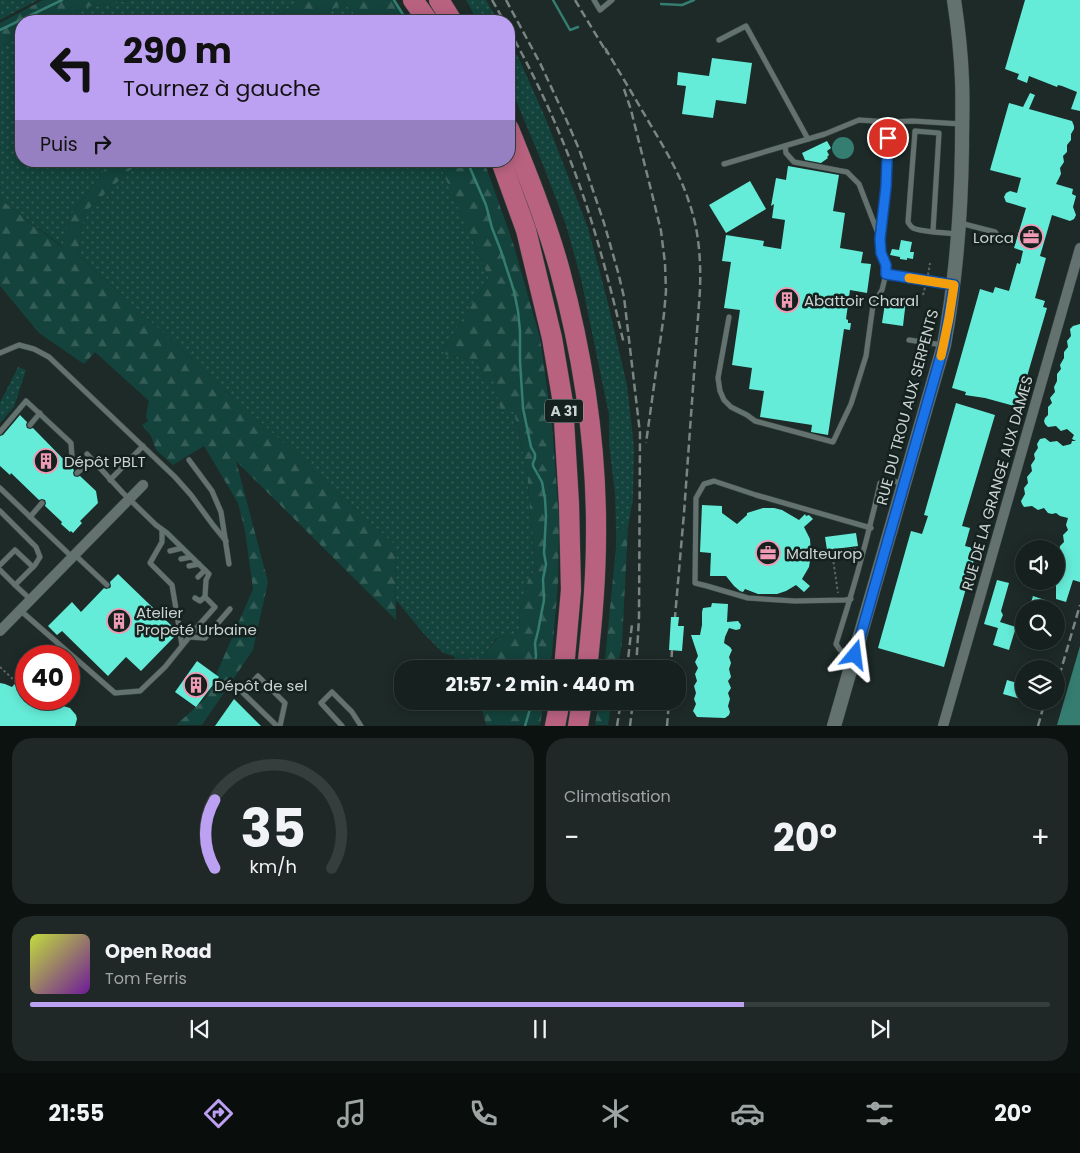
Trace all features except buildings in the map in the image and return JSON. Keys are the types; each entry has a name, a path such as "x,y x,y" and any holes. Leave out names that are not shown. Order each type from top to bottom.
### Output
{"highway":[{"path":"413,0 424,15"},
{"path":"439,0 448,15"},
{"path":"454,0 462,15"},
{"name":"A 31","path":"515,144 545,221 560,270 579,350 592,451 596,536 588,660"},
{"name":"A 31","path":"503,167 526,230 552,338 564,403 571,590 565,660"},
{"path":"555,726 558,710"},
{"path":"578,726 581,710"}],"street":[{"name":"RUE DU TROU AUX SERPENTS","path":"834,726 944,345 954,285 959,229 962,79 954,0"},
{"name":"RUE DE LA GRANGE AUX DAMES","path":"943,726 1080,248"},
{"path":"0,631 142,485"}],"lane":[{"path":"594,0 600,10 612,0"},
{"path":"719,40 746,26 808,139"},
{"path":"724,164 826,134 859,120 962,124"},
{"path":"729,317 718,378 724,400 731,407 755,421 833,442 851,404 866,356 873,305 882,290 886,274 886,265 881,253 880,239 886,187 889,122"},
{"path":"933,231 938,133 915,131 908,222 910,226 915,229 933,231 959,229 995,232 1003,241"},
{"path":"785,146 786,153 794,162 847,172 860,184 880,239"},
{"path":"886,274 954,285"},
{"path":"909,340 944,345"},
{"path":"0,353 19,345 34,349 49,357 175,476 226,541"},
{"path":"0,432 26,401 71,443 72,457"},
{"path":"30,425 40,413"},
{"path":"110,480 143,446"},
{"path":"87,454 129,499 209,574 206,580 205,594 200,602 195,598"},
{"path":"78,473 92,460"},
{"path":"189,460 212,491 221,512 230,564"},
{"path":"851,599 795,600 748,598 695,583 696,498 704,484 714,480 756,495 870,528"},
{"path":"855,655 840,650 836,644 851,599 880,483 890,480 904,484"},
{"path":"0,488 107,585"},
{"path":"30,517 42,503"},
{"path":"0,511 39,552 40,557 33,567 15,585"},
{"path":"162,530 162,542 150,563 172,585 182,646"},
{"path":"170,551 182,548"},
{"path":"0,565 16,550 33,567"},
{"path":"181,559 191,557"},
{"path":"189,566 199,564"},
{"path":"0,570 30,600"},
{"path":"198,577 205,570"},
{"path":"20,610 115,694 140,691 165,667 215,607 199,589"},
{"path":"189,638 205,638 230,608"},
{"path":"258,676 285,703 279,726 243,693 258,676"},
{"path":"342,726 321,703 332,692 352,712 361,726"}],"path":[{"path":"820,555 854,548 864,551"},
{"path":"832,552 838,600"},
{"path":"0,667 15,681"}],"green space":[{"path":"0,0 38,0 0,20"},
{"path":"43,0 131,0 86,7 68,15 15,15 15,40 0,47 0,23"},
{"path":"302,0 277,15 68,15 86,7 129,1"},
{"path":"302,0 395,0 405,15 356,15 344,3 323,15 277,15"},
{"path":"466,0 486,0 495,15 475,15"},
{"path":"344,3 356,15 323,15"},
{"path":"15,40 15,167 107,167 70,216 63,247 0,199 0,47"},
{"path":"515,51 545,117 588,228 607,299 627,385 634,447 633,499 628,527 616,529 615,494 609,444 609,415 581,279 566,225 515,98"},
{"path":"107,167 134,167 84,213 78,255 395,545 396,620 236,461 268,582 253,650 202,725 176,725 206,698 253,589 245,531 238,503 204,446 173,465 156,450 151,436 142,425 148,421 146,416 149,401 95,352 84,364 39,333 0,286 0,199 62,247 70,216"},
{"path":"134,167 441,167 489,278 442,351 447,355 479,361 484,380 494,380 501,412 514,412 527,471 535,570 528,580 519,612 520,628 514,636 497,637 481,660 463,655 455,657 442,652 424,634 396,600 395,545 78,255 84,213"},
{"path":"441,167 486,167 513,243 540,338 552,424 559,519 558,583 551,660 481,660 498,637 514,635 520,628 519,612 528,580 535,570 527,471 514,412 501,412 494,381 484,380 479,361 447,355 442,351 489,278"},
{"path":"18,367 26,370 14,407 0,423 0,402"},
{"path":"628,527 622,644 619,660 605,660 616,547 616,529"},
{"path":"463,655 477,660 454,660 455,657"},
{"path":"482,710 542,710 540,725 486,725"},
{"path":"598,710 610,710 608,725 595,725"}],"shaded area":[{"path":"843,137 851,140 854,148 851,156 843,159 835,156 832,148 835,140"},
{"path":"1080,646 1080,725 1057,725 1061,710 1065,710 1065,698"}],"waterway":[{"path":"31,15 62,0"},
{"path":"394,0 403,15"},
{"path":"553,0 570,30 578,27"},
{"path":"661,4 682,5 694,0"},
{"path":"0,30 15,23"},
{"path":"470,167 486,205 514,291 520,331 523,408 531,447 535,454 533,466 542,482 545,499 544,553 546,564 543,579 544,600 535,643 535,660"},
{"path":"525,726 530,710"}],"railway":[{"path":"492,0 501,15"},
{"path":"506,0 514,15"},
{"path":"575,0 607,53"},
{"path":"515,17 540,63 579,149 604,223 624,297 640,433 639,618 637,660"},
{"path":"515,41 542,93 578,182 602,256 624,344"},
{"path":"605,48 677,172 692,213 699,245 700,290 675,617"},
{"path":"624,89 661,231 665,263 666,291 664,314 646,443"},
{"path":"1064,660 1080,605"},
{"path":"628,660 632,624"},
{"path":"671,660 672,650"},
{"path":"617,726 620,710"},
{"path":"630,726 632,710"},
{"path":"667,726 668,710"},
{"path":"1038,726 1042,710"}],"slow traffic":[{"path":"909,278 954,285 941,356"}],"place":[{"name":"Lorca","path":"1031,237"},
{"name":"Abattoir Charal","path":"787,300"},
{"name":"Dépôt PBLT","path":"46,461"},
{"name":"Malteurop","path":"768,553"},
{"name":"Atelier Propeté Urbaine","path":"119,621"},
{"name":"Dépôt de sel","path":"196,685"}],"route":[{"path":"855,655 944,345 954,285 886,274 886,265 881,253 880,239 886,187 888,138"}]}
